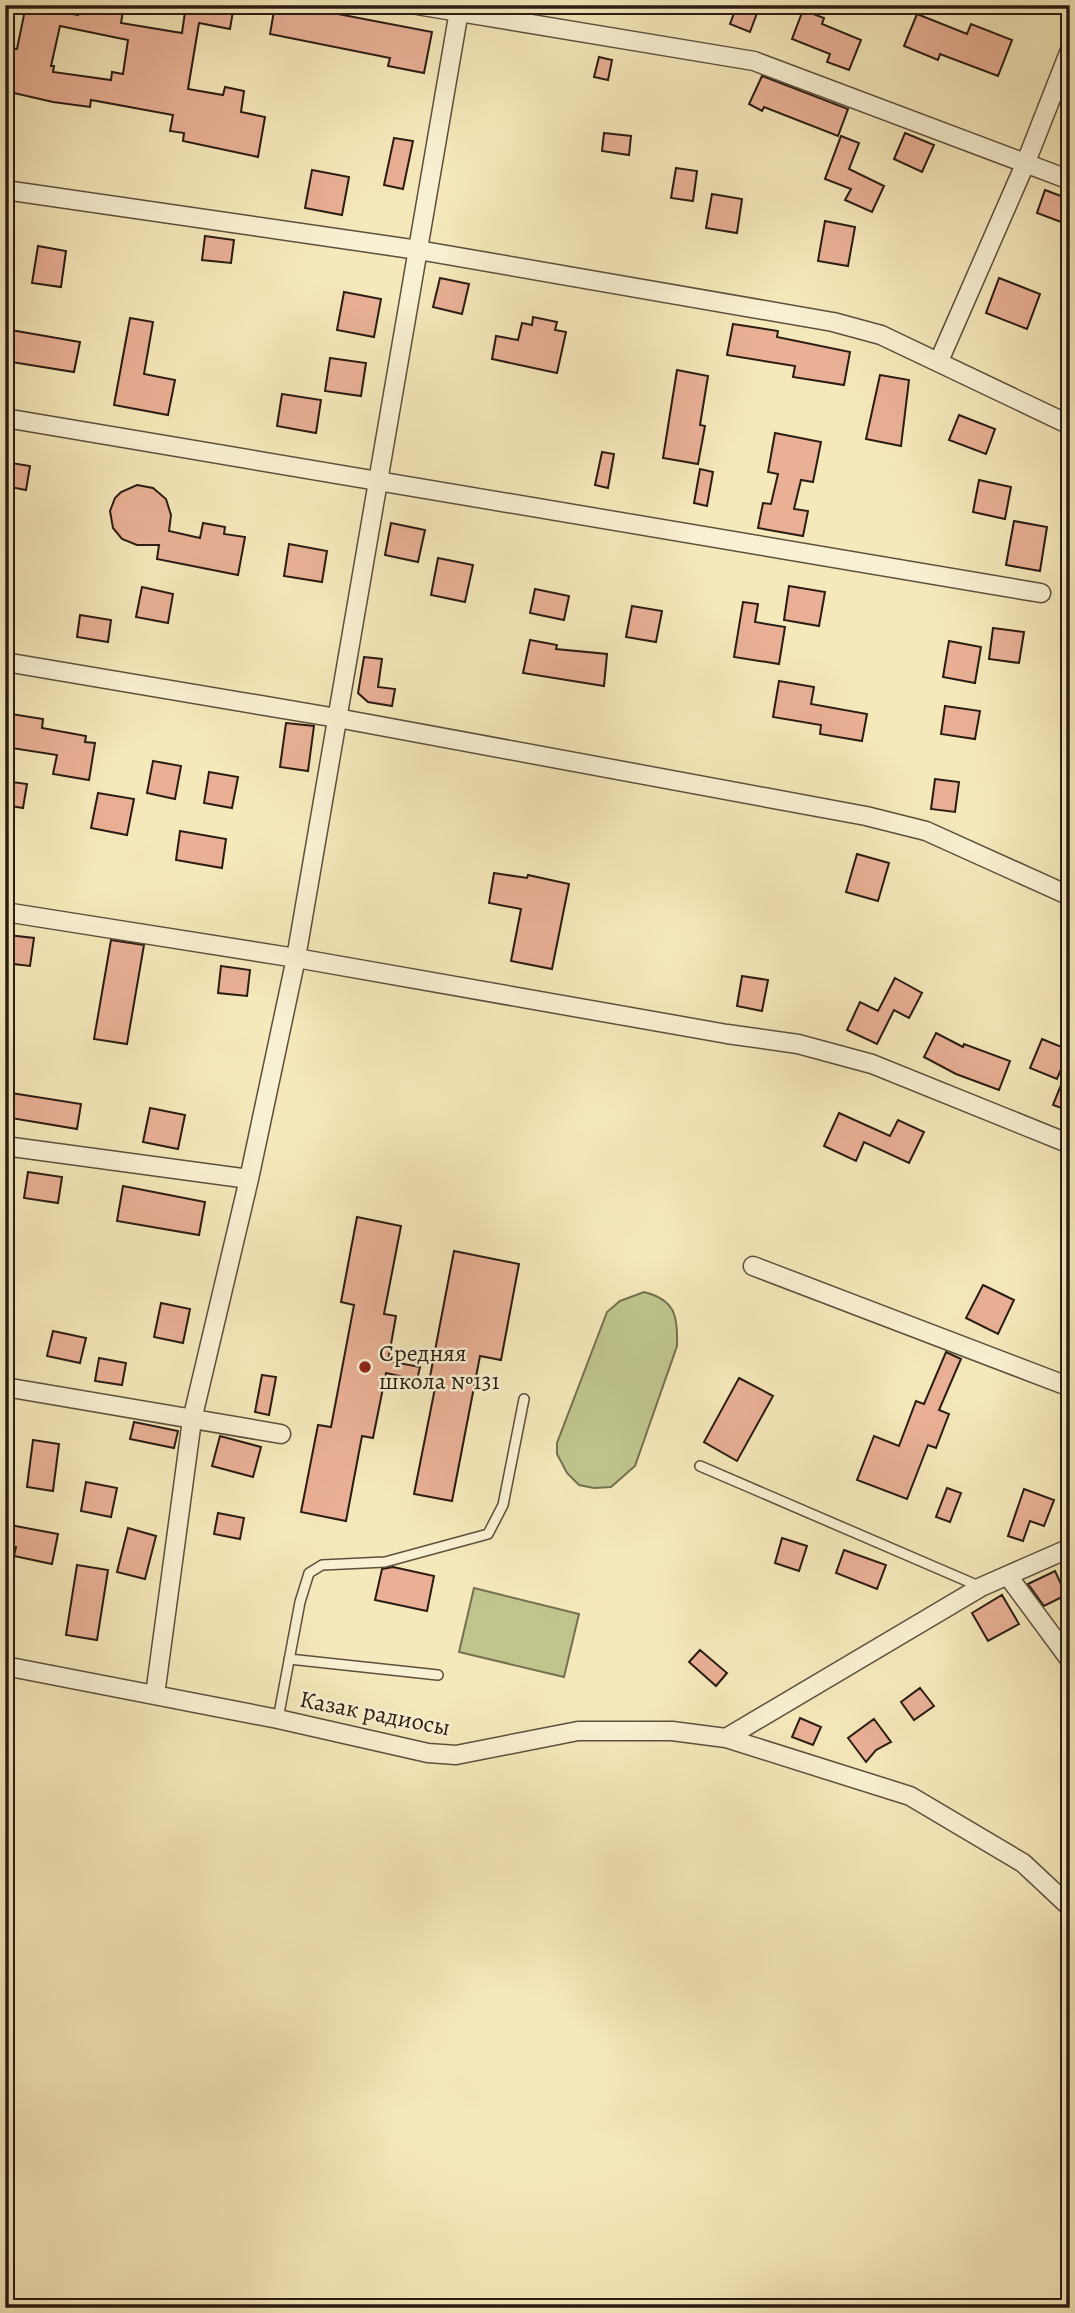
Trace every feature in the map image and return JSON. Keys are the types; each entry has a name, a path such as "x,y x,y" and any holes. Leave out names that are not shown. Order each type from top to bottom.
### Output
{"street":[{"path":"416,5 460,9 754,61 1070,180"},
{"path":"155,1695 192,1420 249,1179 296,958 460,9"},
{"path":"939,361 1026,162 1070,50"},
{"path":"5,190 418,250 833,322 881,335 1070,425"},
{"path":"5,418 1041,593"},
{"path":"5,662 337,718 866,816 926,831 1070,896"},
{"path":"5,912 296,958 821,1049 873,1064 1070,1144"},
{"path":"5,1146 249,1179"},
{"path":"753,1266 1070,1387"},
{"path":"5,1387 281,1434"},
{"path":"726,1738 981,1587 1070,1549"},
{"path":"1008,1576 1070,1660"},
{"name":"Казак радиосы","path":"5,1666 278,1719 428,1753 456,1755 578,1731 673,1731 726,1738 910,1796 1023,1863 1070,1907"}],"lane":[{"path":"278,1719 300,1602 309,1573 322,1565 385,1562 488,1534 503,1506 524,1399"},
{"path":"700,1466 981,1587"},
{"path":"289,1659 438,1675"}],"green space":[{"path":"644,1292 663,1300 673,1311 677,1326 677,1346 635,1466 611,1487 579,1485 567,1473 557,1454 557,1443 607,1312 620,1301"},
{"path":"474,1588 579,1614 564,1677 459,1652"}],"building":[{"path":"26,5 78,15 80,5 124,5 121,23 182,33 186,5 234,5 230,29 199,23 188,89 223,95 225,87 244,91 241,112 265,117 258,157 183,141 184,133 170,131 173,115 91,100 90,107 53,102 5,91 5,47 17,49","holes":["60,26 128,40 123,74 112,72 111,80 53,72 54,66 51,66"]},
{"path":"275,5 291,5 432,32 424,73 388,66 390,58 270,34"},
{"path":"737,5 760,5 750,32 730,24"},
{"path":"803,10 824,18 822,24 861,40 849,70 827,62 830,54 792,39"},
{"path":"917,14 967,34 971,24 1012,40 998,76 940,54 938,60 904,46"},
{"path":"599,57 612,60 608,80 594,77"},
{"path":"762,76 848,109 838,136 764,107 762,111 749,104"},
{"path":"604,133 631,136 629,155 602,151"},
{"path":"905,133 934,145 922,172 894,159"},
{"path":"841,136 859,143 849,169 884,186 872,212 845,200 851,189 825,179"},
{"path":"394,138 413,141 403,189 384,185"},
{"path":"676,168 697,171 693,201 671,198"},
{"path":"312,170 349,177 342,215 305,208"},
{"path":"1045,190 1069,199 1061,222 1037,213"},
{"path":"712,194 742,199 737,233 706,228"},
{"path":"825,221 855,227 848,266 818,261"},
{"path":"205,236 234,240 231,263 202,260"},
{"path":"38,246 66,251 61,287 32,283"},
{"path":"440,278 469,284 462,314 433,307"},
{"path":"999,278 1040,294 1027,329 986,313"},
{"path":"344,292 381,299 374,337 337,330"},
{"path":"533,317 557,322 555,330 566,332 557,373 492,359 496,336 518,340 522,323 532,325"},
{"path":"130,318 153,322 144,374 175,380 168,415 114,405"},
{"path":"733,324 778,331 777,337 850,352 844,385 793,377 795,366 727,355"},
{"path":"5,329 80,342 74,372 5,361"},
{"path":"330,358 366,363 361,396 325,391"},
{"path":"677,370 708,376 700,425 705,426 698,464 663,458"},
{"path":"880,375 909,380 901,446 866,439"},
{"path":"282,394 321,400 316,433 277,426"},
{"path":"959,415 995,429 986,454 949,440"},
{"path":"775,433 821,442 813,482 801,480 794,509 808,511 803,536 758,528 763,503 771,504 778,474 768,472"},
{"path":"602,452 614,454 608,488 595,485"},
{"path":"5,462 30,466 26,490 5,486"},
{"path":"700,469 713,472 707,506 694,503"},
{"path":"979,480 1011,487 1005,519 973,512"},
{"path":"137,485 153,488 166,499 171,515 169,531 200,538 203,523 225,527 224,534 245,537 238,575 157,559 159,545 137,545 122,539 113,528 110,511 115,498 121,492"},
{"path":"1014,521 1047,527 1040,571 1006,565"},
{"path":"391,523 425,530 418,562 385,555"},
{"path":"289,544 327,551 322,582 284,576"},
{"path":"438,558 473,565 465,602 431,595"},
{"path":"789,586 825,592 819,626 784,620"},
{"path":"142,587 173,594 168,623 136,617"},
{"path":"535,589 569,596 564,620 530,613"},
{"path":"743,602 758,604 755,622 785,627 779,664 734,657"},
{"path":"632,606 662,611 656,642 626,637"},
{"path":"80,615 111,620 108,642 77,637"},
{"path":"993,628 1024,632 1019,663 989,659"},
{"path":"530,640 557,645 556,649 607,654 604,686 523,673"},
{"path":"949,641 981,647 975,683 943,677"},
{"path":"364,657 382,659 378,687 395,689 392,706 368,702 358,693"},
{"path":"779,681 814,687 811,704 867,714 862,741 820,734 821,725 773,717"},
{"path":"945,706 980,711 975,739 941,734"},
{"path":"5,713 43,719 42,728 86,736 85,742 95,743 89,780 53,774 57,755 5,747"},
{"path":"286,723 314,726 308,771 280,767"},
{"path":"153,761 181,766 175,799 147,793"},
{"path":"209,772 238,777 232,808 204,803"},
{"path":"935,779 959,782 955,812 931,809"},
{"path":"5,781 27,784 23,808 5,805"},
{"path":"98,793 134,799 127,835 91,828"},
{"path":"180,831 226,839 222,868 176,860"},
{"path":"857,854 889,863 878,901 846,892"},
{"path":"494,873 527,878 528,875 569,884 552,969 511,961 521,909 489,903"},
{"path":"8,935 34,938 30,966 5,963"},
{"path":"111,940 144,945 127,1044 94,1039"},
{"path":"221,966 250,970 247,996 218,993"},
{"path":"742,976 768,980 762,1011 737,1006"},
{"path":"895,978 922,993 909,1018 894,1010 877,1044 847,1030 860,1002 878,1011"},
{"path":"936,1033 963,1047 964,1044 1010,1061 999,1090 956,1074 924,1057"},
{"path":"1042,1039 1069,1050 1057,1079 1030,1068"},
{"path":"1070,1065 1070,1111 1053,1105"},
{"path":"5,1092 81,1104 77,1129 5,1117"},
{"path":"150,1108 185,1115 178,1149 143,1142"},
{"path":"839,1113 890,1136 898,1120 924,1132 909,1163 864,1142 856,1161 824,1146"},
{"path":"28,1172 62,1177 58,1203 24,1198"},
{"path":"123,1186 205,1202 199,1235 117,1221"},
{"name":"Средняя школа №131","path":"357,1217 401,1226 384,1314 396,1316 388,1361 420,1367 417,1380 386,1373 373,1438 362,1436 346,1521 301,1512 318,1425 331,1427 354,1305 341,1302"},
{"name":"Средняя школа №131","path":"454,1251 519,1264 501,1360 480,1356 452,1501 414,1494 436,1383 429,1382"},
{"path":"983,1285 1014,1300 998,1334 966,1318"},
{"path":"161,1303 190,1309 183,1343 154,1337"},
{"path":"53,1331 86,1338 80,1363 47,1356"},
{"path":"946,1352 961,1359 939,1410 949,1414 936,1448 928,1445 907,1499 857,1480 874,1436 899,1446 916,1401 924,1404"},
{"path":"99,1358 126,1363 122,1385 95,1381"},
{"path":"262,1375 276,1377 269,1415 255,1412"},
{"path":"739,1378 773,1396 737,1461 704,1442"},
{"path":"134,1422 178,1431 174,1448 130,1439"},
{"path":"220,1436 261,1447 253,1477 212,1466"},
{"path":"33,1440 59,1444 53,1491 27,1487"},
{"path":"86,1482 117,1488 111,1517 81,1511"},
{"path":"947,1488 961,1493 950,1522 936,1517"},
{"path":"1024,1489 1054,1500 1044,1526 1030,1521 1023,1541 1008,1536"},
{"path":"218,1513 244,1518 240,1539 214,1534"},
{"path":"5,1524 58,1534 52,1564 14,1556 16,1547 5,1545"},
{"path":"128,1528 156,1536 145,1579 117,1572"},
{"path":"782,1538 807,1546 799,1571 775,1563"},
{"path":"844,1550 886,1565 877,1589 836,1573"},
{"path":"77,1565 108,1570 97,1640 66,1635"},
{"path":"393,1567 434,1576 427,1611 375,1600 382,1569"},
{"path":"1055,1571 1066,1595 1044,1606 1028,1584"},
{"path":"1002,1595 1019,1624 988,1641 972,1613"},
{"path":"700,1650 727,1673 716,1686 689,1662"},
{"path":"920,1688 934,1706 914,1720 901,1702"},
{"path":"800,1718 821,1727 813,1745 792,1737"},
{"path":"874,1719 891,1742 876,1750 866,1762 848,1738"}],"place":[{"name":"Средняя школа №131","path":"365,1367"}]}
